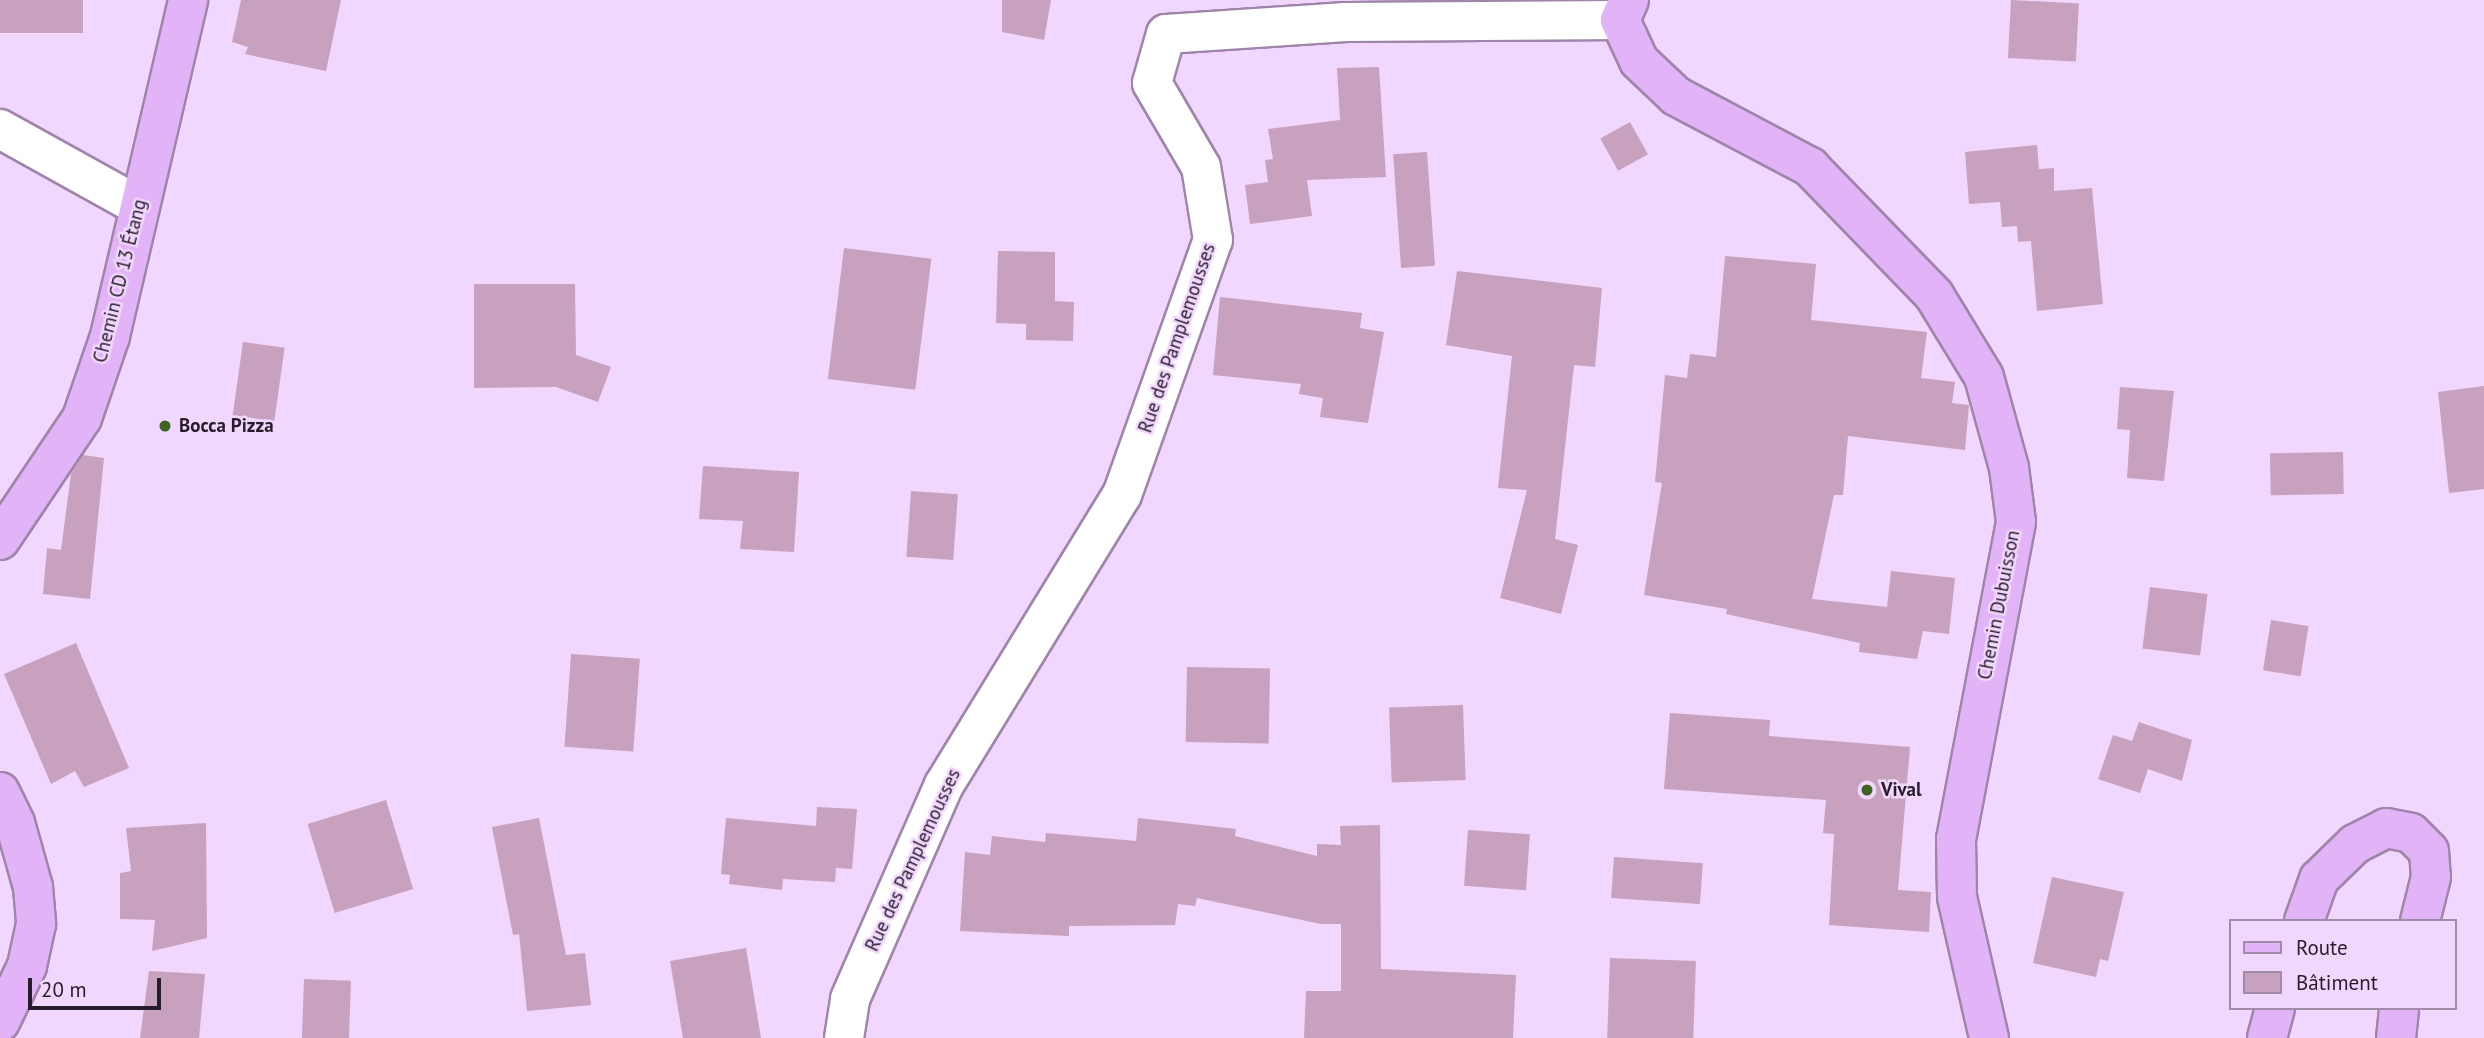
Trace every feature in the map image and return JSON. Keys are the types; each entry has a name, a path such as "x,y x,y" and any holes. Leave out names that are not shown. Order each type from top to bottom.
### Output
{"main road":[{"name":"Chemin CD 13 Étang","path":"0,540 82,418 110,336 188,0"},
{"name":"Chemin Dubuisson","path":"1625,10 1639,61 1676,96 1810,167 1934,295 1984,377 2009,468 2016,522 1956,839 1957,897 1989,1038"},
{"path":"0,792 22,848 36,924 27,966 0,1022"},
{"path":"2305,919 2319,879 2355,844 2386,828 2411,833 2429,851 2431,877 2420,919"},
{"path":"2267,1038 2274,1010"},
{"path":"2396,1038 2399,1010"}],"street":[{"name":"Rue des Pamplemousses","path":"844,1038 850,999 944,785 1122,495 1213,240 1201,167 1152,83 1166,34 1346,22 1625,10"},
{"path":"0,129 139,206"}],"building":[{"path":"0,0 83,0 83,33 0,33"},
{"path":"241,0 341,0 326,71 245,54 248,47 232,42"},
{"path":"1002,0 1051,0 1044,40 1002,32"},
{"path":"2011,0 2079,4 2076,61 2008,58"},
{"path":"1379,67 1386,177 1307,180 1312,216 1250,224 1245,185 1268,182 1265,160 1273,159 1268,129 1340,120 1337,68"},
{"path":"1630,122 1648,154 1618,171 1600,138"},
{"path":"2037,145 2039,169 2054,168 2054,191 2092,188 2103,304 2037,311 2031,241 2018,242 2017,226 2002,227 2000,202 1969,204 1965,152"},
{"path":"1427,152 1435,266 1401,268 1393,154"},
{"path":"844,248 931,259 915,390 828,379"},
{"path":"998,251 1055,252 1055,301 1074,302 1073,341 1026,340 1026,324 996,323"},
{"path":"1725,256 1816,264 1811,320 1927,332 1921,378 1955,382 1952,403 1969,405 1965,450 1848,436 1843,495 1834,495 1812,599 1887,607 1891,571 1955,578 1949,634 1923,631 1917,659 1859,652 1860,643 1726,614 1727,609 1644,595 1662,483 1655,482 1665,375 1687,378 1690,354 1716,357"},
{"path":"1457,271 1602,288 1595,367 1574,365 1555,539 1578,545 1561,614 1500,598 1527,490 1498,488 1512,356 1446,345"},
{"path":"474,284 575,284 576,355 611,367 598,402 556,387 474,388"},
{"path":"1220,297 1362,313 1360,328 1384,332 1368,423 1320,417 1323,398 1299,394 1301,384 1213,375"},
{"path":"243,342 285,348 274,421 233,415"},
{"path":"2484,386 2484,489 2449,493 2438,392"},
{"path":"2120,387 2174,391 2164,481 2127,478 2130,430 2117,429"},
{"path":"2343,452 2344,494 2271,495 2270,453"},
{"path":"83,455 104,458 90,599 43,594 47,548 61,550 71,474"},
{"path":"703,466 799,472 794,552 740,549 743,521 699,519"},
{"path":"911,491 958,494 953,560 906,557"},
{"path":"2150,587 2208,594 2200,656 2142,649"},
{"path":"2271,620 2309,626 2301,676 2263,670"},
{"path":"76,643 129,768 84,787 75,771 51,784 4,674"},
{"path":"571,654 640,659 633,752 565,747"},
{"path":"1187,667 1270,668 1269,743 1186,742"},
{"path":"1463,705 1466,780 1392,783 1389,708"},
{"path":"1670,713 1770,720 1769,736 1910,747 1898,890 1931,892 1929,932 1829,925 1834,834 1823,833 1826,800 1664,789"},
{"path":"2139,722 2192,740 2182,781 2148,769 2140,793 2098,779 2113,735 2132,741"},
{"path":"386,800 413,889 335,913 308,824"},
{"path":"817,807 857,809 852,869 836,868 835,882 783,879 782,890 729,884 730,875 721,874 726,818 816,826"},
{"path":"539,818 566,955 585,953 591,1005 527,1011 519,934 513,935 492,827"},
{"path":"1138,818 1236,829 1235,836 1317,856 1317,844 1341,845 1340,826 1380,825 1381,969 1516,975 1513,1038 1304,1038 1306,991 1341,991 1341,924 1321,924 1197,898 1195,906 1178,904 1175,925 1069,926 1069,936 960,931 965,852 990,855 992,836 1045,842 1046,833 1136,841"},
{"path":"206,823 207,938 152,951 155,920 120,919 120,873 131,871 126,828"},
{"path":"1468,830 1530,834 1526,890 1464,886"},
{"path":"1614,857 1703,863 1700,904 1611,898"},
{"path":"2052,877 2124,892 2108,961 2100,959 2096,977 2033,963"},
{"path":"746,948 761,1038 683,1038 670,961"},
{"path":"1610,958 1696,961 1693,1038 1607,1038"},
{"path":"149,971 205,974 199,1038 140,1038"},
{"path":"304,979 351,981 349,1038 302,1038"}],"place":[{"name":"Bocca Pizza","path":"165,426"},
{"name":"Vival","path":"1867,790"}]}
